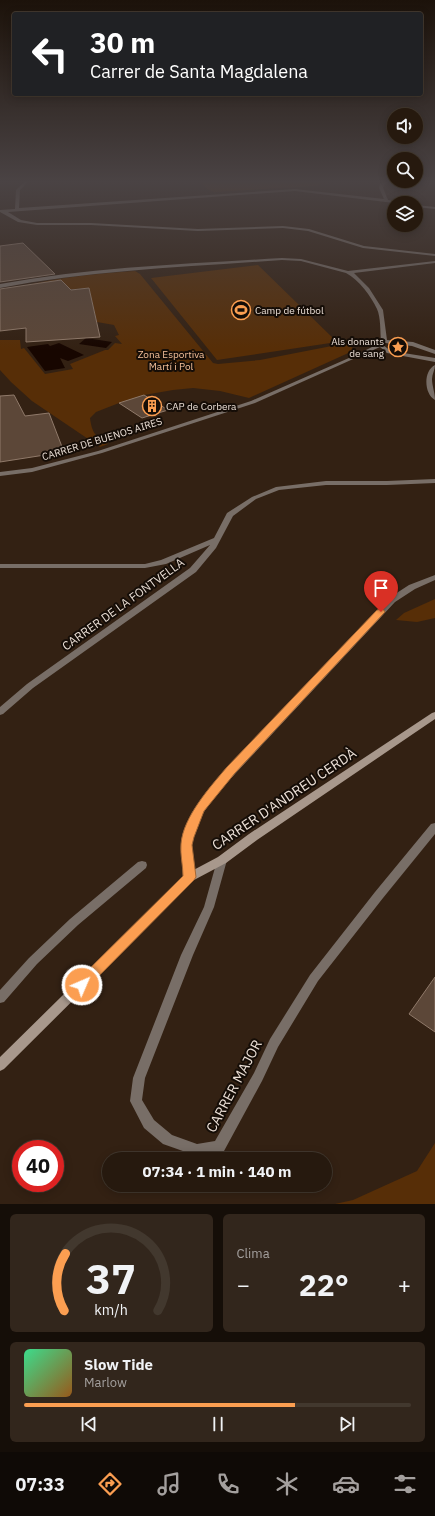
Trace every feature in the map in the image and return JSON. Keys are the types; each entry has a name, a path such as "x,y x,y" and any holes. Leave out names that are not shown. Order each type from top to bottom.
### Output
{"street":[{"path":"332,237 363,247 435,255"},
{"path":"0,286 47,277 104,269 282,259 301,260 348,272 354,275 367,289 380,310 382,343 389,352 435,360"},
{"path":"348,272 435,262"},
{"path":"382,343 413,344 435,352"},
{"name":"CARRER DE BUENOS AIRES","path":"0,474 32,470 94,454 253,402 382,343"},
{"path":"421,358 434,368 428,381 435,398"},
{"name":"CARRER DE LA FONTVELLA","path":"0,712 30,686 192,570 212,548 230,515 254,498 278,488 326,483 435,481"},
{"path":"0,566 145,566 162,562 217,539"},
{"path":"190,877 186,845 199,810 210,794 392,600 412,587 435,578"},
{"name":"CARRER D'ANDREU CERDÀ","path":"0,1065 190,877 222,860 253,837 435,715"},
{"name":"CARRER MAJOR","path":"222,860 209,907 187,955 139,1078 136,1101 149,1124 168,1140 197,1150 219,1147 258,1077 274,1044 314,978 378,895 435,827"},
{"path":"0,998 33,961 74,922 142,865"}],"green space":[{"name":"Camp de fútbol","path":"258,265 337,342 217,360 151,278"},
{"name":"Zona Esportiva Martí i Pol","path":"135,271 140,274 213,363 218,364 260,360 347,343 355,350 249,398 220,391 193,388 144,395 119,403 96,412 90,418 95,434 108,444 100,447 32,401 11,382 0,370 0,340 20,340 21,349 24,348 45,374 73,369 70,364 108,350 115,343 122,344 115,336 119,335 114,325 97,322 89,288 0,294 0,292 17,287 67,278"},
{"path":"435,599 435,618 417,622 396,620 404,613"},
{"path":"435,1143 435,1204 335,1204 353,1200 417,1171"}],"shaded area":[{"path":"86,338 112,342 106,348 79,344"},
{"path":"59,343 84,355 68,361 60,358 65,368 45,371 27,347 48,344 50,346"}],"building":[{"path":"23,243 55,274 0,282 0,246"},
{"path":"61,280 71,290 89,288 100,337 26,342 26,328 0,331 0,289"},
{"path":"14,395 25,416 49,413 64,452 0,462 0,396"},
{"path":"144,395 168,410 142,418 119,403"},
{"path":"435,977 435,1032 409,1014"}],"place":[{"name":"Camp de fútbol","path":"241,310"},
{"name":"Als donants de sang","path":"398,347"},
{"name":"CAP de Corbera","path":"152,406"}],"route":[{"path":"82,985 190,877 186,845 199,810 210,794 381,612"}]}
